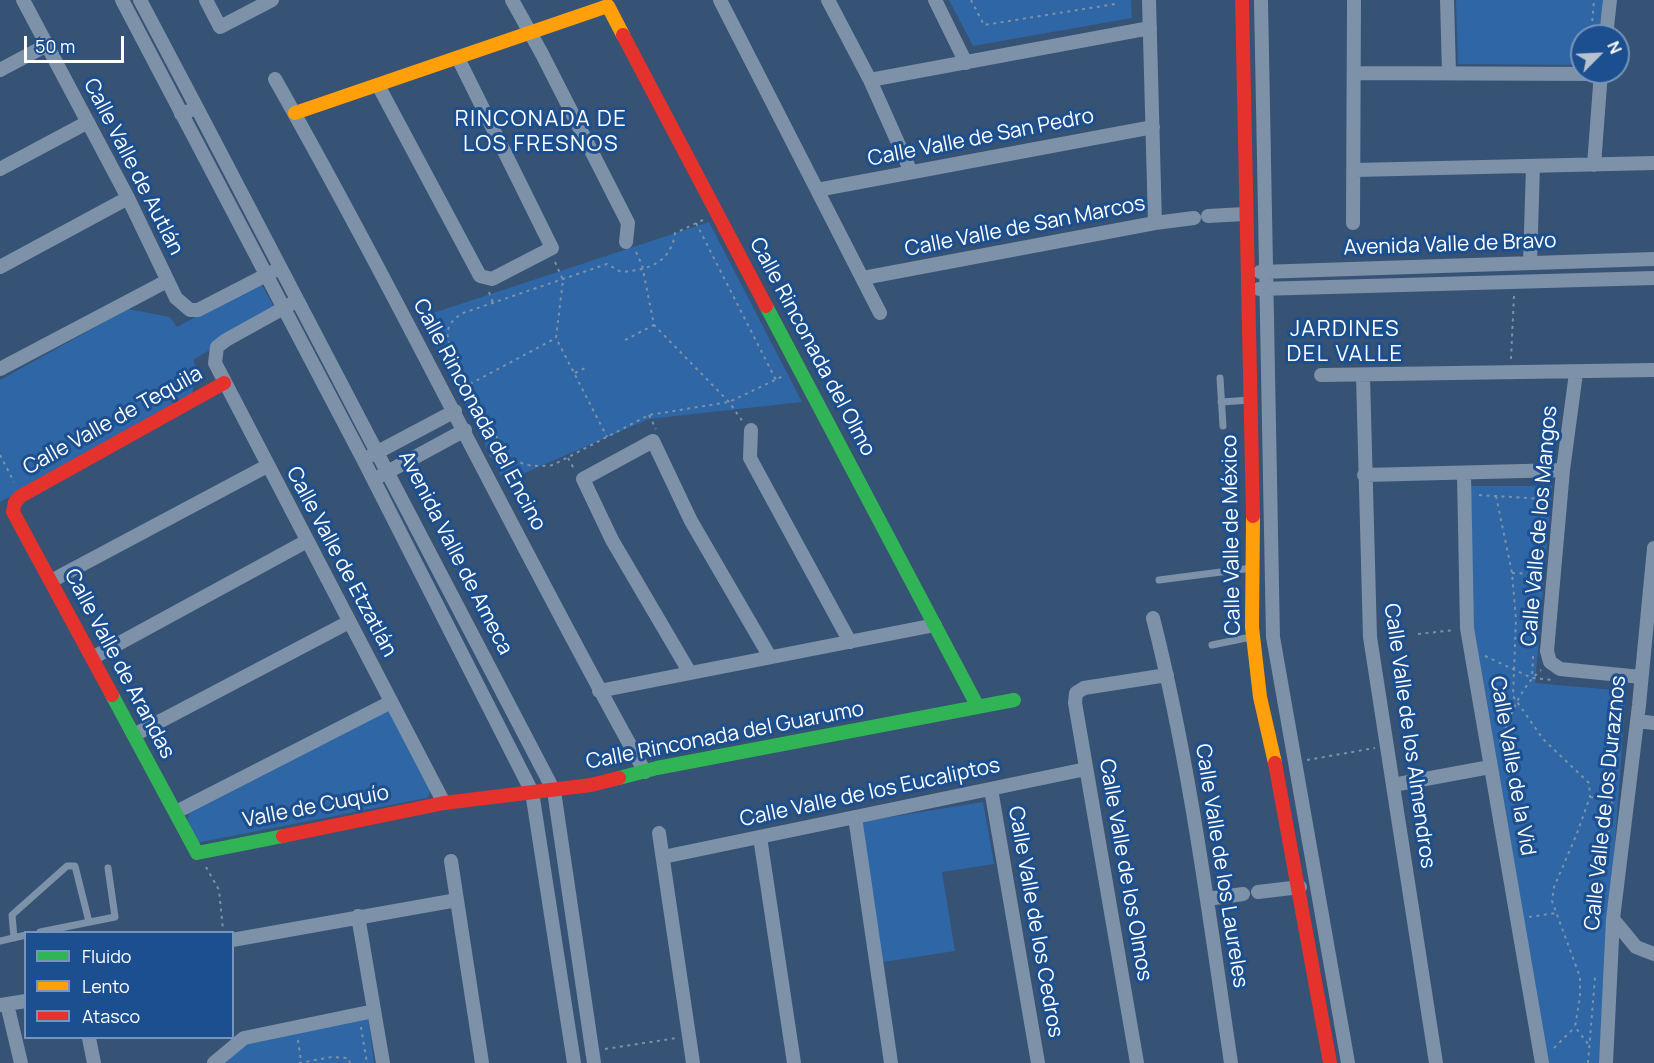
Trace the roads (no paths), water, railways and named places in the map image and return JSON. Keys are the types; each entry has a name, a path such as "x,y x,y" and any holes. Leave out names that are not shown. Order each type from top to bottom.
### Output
{"street":[{"name":"Calle Valle de Autlán","path":"24,0 128,198 167,281 183,306 190,310 198,310 265,275"},
{"name":"Avenida Valle de Ameca","path":"122,0 363,459 532,792 574,1063"},
{"name":"Avenida Valle de Ameca","path":"140,0 389,471 554,791 593,1057"},
{"path":"206,0 220,27 272,0"},
{"path":"512,0 628,223 626,242"},
{"path":"720,0 880,313"},
{"path":"828,0 870,80 911,172"},
{"path":"935,0 966,63"},
{"path":"1149,0 1155,223"},
{"name":"Calle Valle de México","path":"1242,0 1254,568 1253,636 1260,697 1282,792 1330,1063"},
{"name":"Calle Valle de México","path":"1261,0 1273,637 1348,1063"},
{"path":"1353,224 1354,0"},
{"path":"1447,0 1449,72"},
{"path":"1607,24 1610,0"},
{"name":"Calle Rinconada del Olmo","path":"530,33 608,6 978,707"},
{"path":"870,80 1150,28"},
{"path":"295,113 530,33"},
{"path":"0,70 47,45"},
{"path":"378,85 480,276 492,279 550,251 551,244 458,58"},
{"path":"1355,73 1570,73"},
{"name":"Calle Rinconada del Encino","path":"275,79 455,411 599,690 645,772"},
{"path":"1594,165 1600,84"},
{"path":"181,114 197,108"},
{"path":"0,169 87,122"},
{"name":"Calle Valle de San Pedro","path":"817,190 1153,127"},
{"path":"1355,170 1654,163"},
{"path":"1530,263 1533,166"},
{"path":"0,267 128,198"},
{"name":"Calle Valle de San Marcos","path":"863,278 1155,223 1245,214"},
{"name":"Avenida Valle de Bravo","path":"1247,273 1654,259"},
{"path":"265,275 282,268"},
{"name":"Avenida Valle de Bravo","path":"1248,289 1654,278"},
{"path":"0,369 167,281"},
{"path":"283,309 298,300"},
{"name":"Calle Valle de Etzatlán","path":"283,309 217,347 215,363 444,803"},
{"path":"1321,375 1511,374 1654,370"},
{"name":"Calle Valle de los Mangos","path":"1576,373 1563,470 1547,651 1550,662 1560,669 1641,677"},
{"name":"Calle Valle de los Almendros","path":"1363,376 1368,614 1386,746 1436,1063"},
{"name":"Calle Valle de Tequila","path":"21,496 224,384"},
{"path":"363,459 455,411"},
{"path":"373,480 465,430"},
{"path":"751,430 750,458 850,642"},
{"path":"690,673 612,540 583,479 653,441 691,521 770,657"},
{"path":"51,580 267,466"},
{"path":"1364,475 1563,470"},
{"name":"Calle Valle de la Vid","path":"1464,474 1467,628 1542,1058"},
{"name":"Calle Valle de Arandas","path":"21,496 15,502 14,512 197,853"},
{"path":"93,657 307,542"},
{"name":"Calle Valle de los Duraznos","path":"1606,1063 1613,919 1639,705 1654,548"},
{"name":"Calle Valle de los Laureles","path":"1153,618 1167,675 1207,899 1231,1063"},
{"path":"134,735 349,622"},
{"path":"599,690 935,625"},
{"name":"Calle Valle de los Olmos","path":"1137,1063 1086,769 1076,693 1084,688 1167,675"},
{"name":"Calle Rinconada del Guarumo","path":"444,803 554,791 1014,700"},
{"path":"176,812 391,702"},
{"path":"1639,705 1654,706"},
{"path":"1637,721 1654,723"},
{"path":"1393,784 1490,767"},
{"name":"Calle Valle de los Eucaliptos","path":"663,857 1086,769"},
{"path":"1282,792 1301,788"},
{"name":"Calle Valle de los Cedros","path":"991,789 1038,1063"},
{"name":"Valle de Cuquío","path":"197,853 444,803"},
{"path":"855,817 891,1063"},
{"path":"659,833 693,1063"},
{"path":"760,837 794,1063"},
{"path":"451,861 482,1063"},
{"path":"1258,892 1300,887"},
{"path":"1207,899 1243,894"},
{"path":"234,940 457,900"},
{"path":"358,916 383,1063"},
{"path":"1613,919 1636,947 1654,954"},
{"path":"21,1063 4,1005 24,1001"},
{"path":"214,1063 244,1038 374,1011"},
{"path":"89,1039 94,1063"}],"lane":[{"path":"1220,378 1223,426"},
{"path":"1221,402 1251,400"},
{"path":"1159,580 1254,568"},
{"path":"1212,645 1253,636"},
{"path":"14,938 12,915 71,864 75,866 89,922"},
{"path":"49,931 115,917 108,868"},
{"path":"0,941 24,936"}],"district":[{"name":"RINCONADA DE LOS FRESNOS","path":"541,132"},
{"name":"JARDINES DEL VALLE","path":"1345,342"}]}
